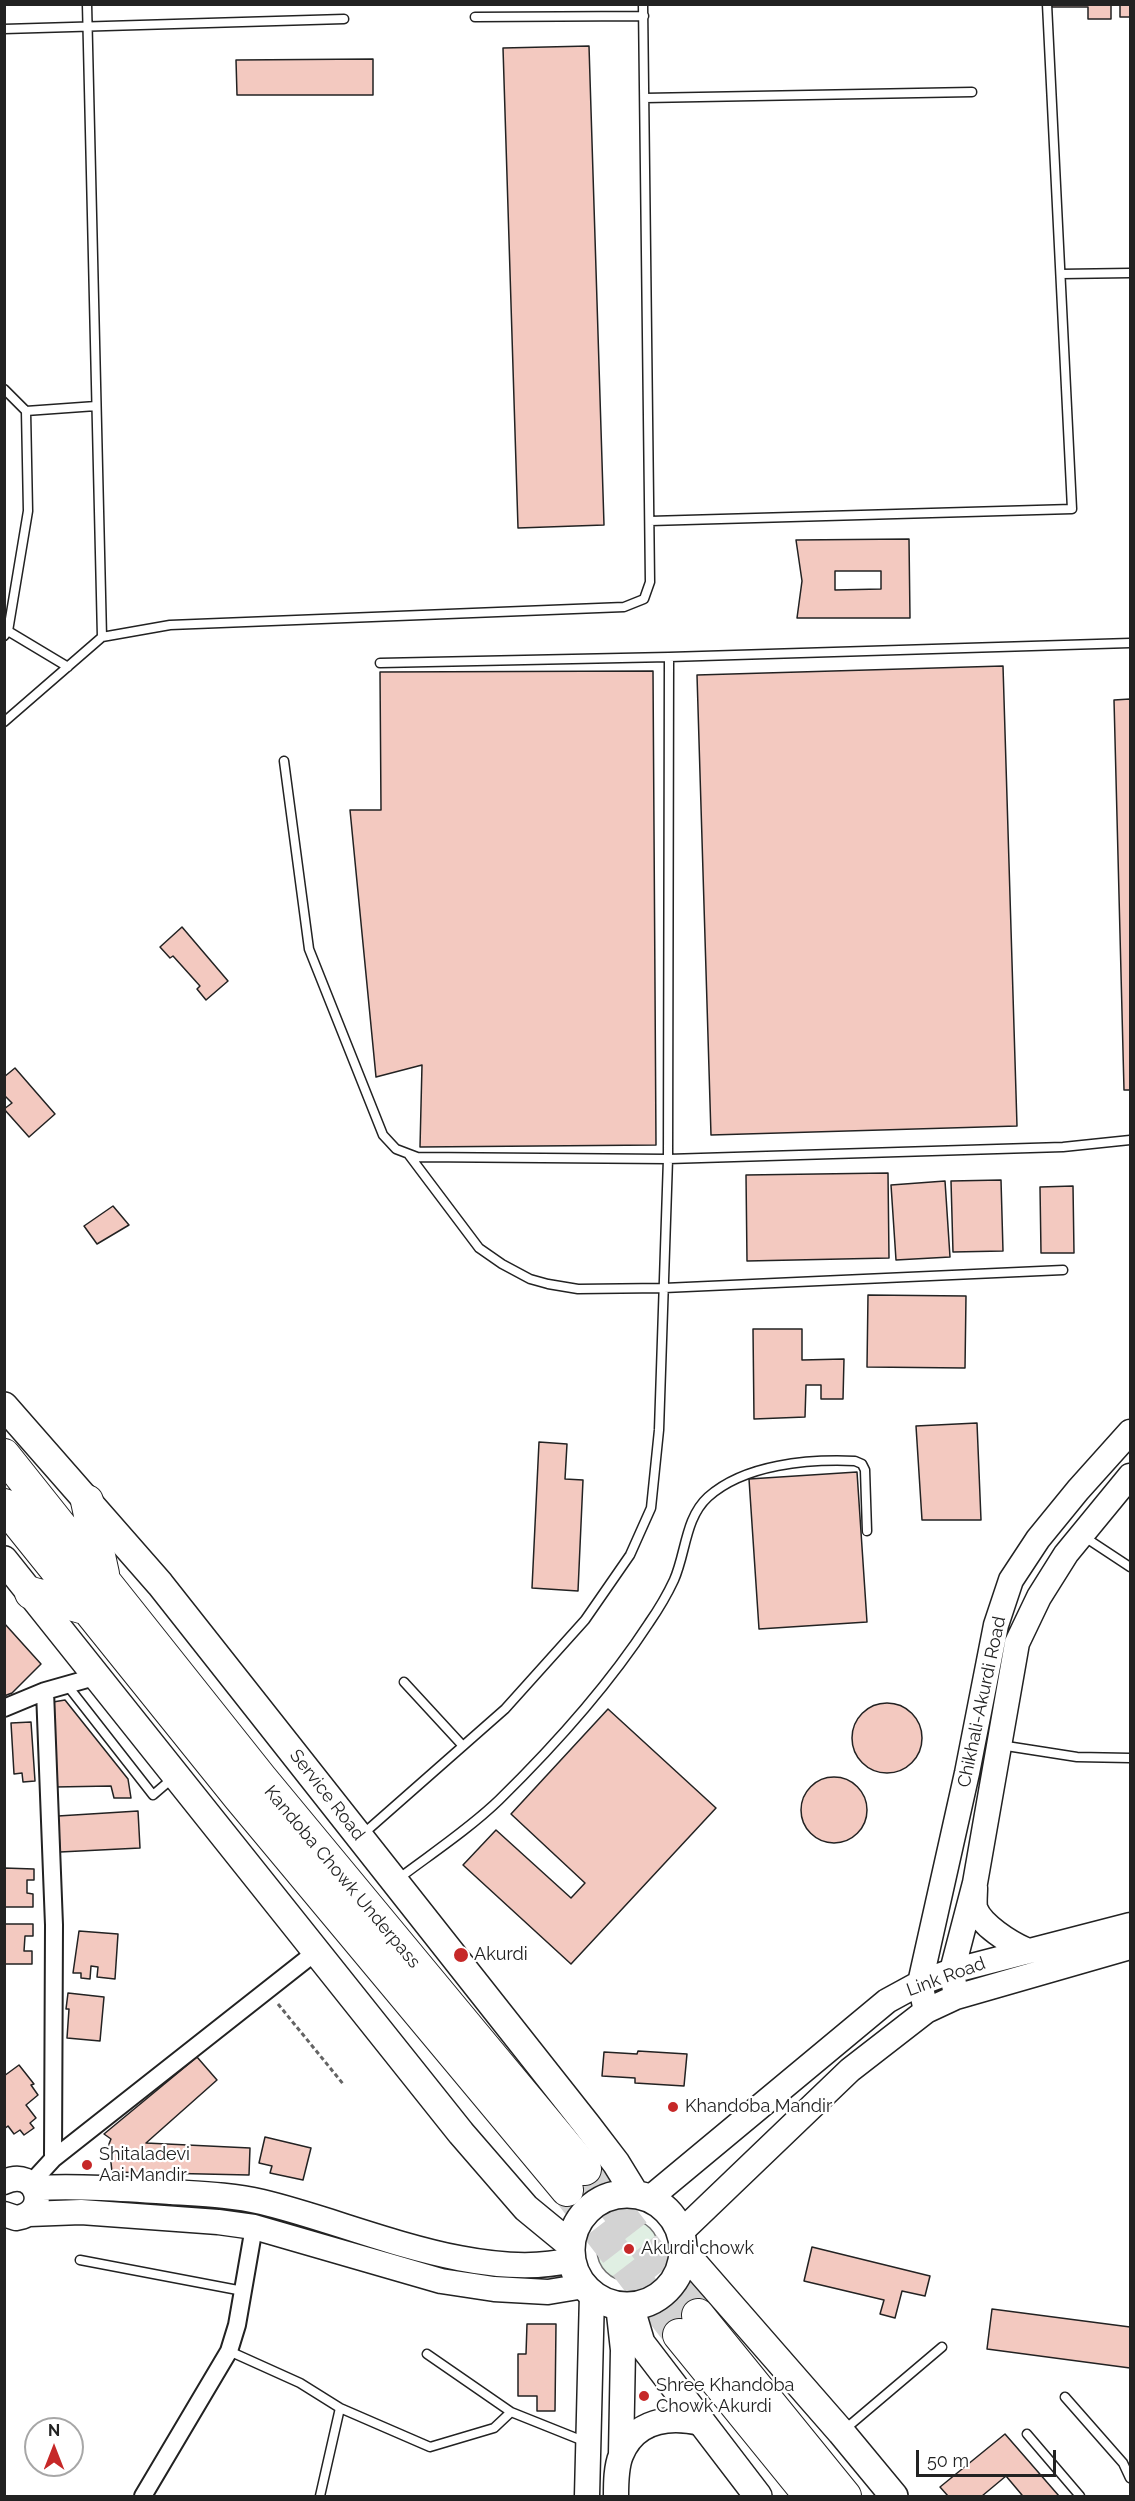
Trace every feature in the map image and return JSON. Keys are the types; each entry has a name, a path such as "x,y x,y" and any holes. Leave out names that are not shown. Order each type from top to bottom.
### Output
{"highway":[{"name":"Kandoba Chowk Underpass","path":"4,1455 576,2180 239,1797 4,1505"},
{"path":"87,1501 104,1581"},
{"path":"31,1593 88,1609"},
{"path":"810,2496 688,2325 845,2496"}],"main road":[{"name":"Service Road","path":"4,1406 160,1584 642,2196"},
{"name":"Chikhali-Akurdi Road","path":"926,2011 920,1983 967,1773 996,1625 1011,1580 1038,1539 1078,1490 1131,1432"},
{"name":"Chikhali-Akurdi Road","path":"957,1997 952,1971 975,1883 1017,1643 1039,1597 1066,1554 1131,1476"},
{"path":"4,1560 500,2180 571,2252 588,2290 588,2496"},
{"path":"975,1883 975,1908 991,1928 1014,1945 1026,1950"},
{"name":"Link Road","path":"642,2196 788,2083 887,2001 920,1983 952,1971 1026,1950 1131,1925"},
{"name":"Link Road","path":"682,2241 850,2070 926,2011 957,1997 1131,1947"},
{"path":"4,2182 18,2178 33,2186 82,2186 221,2195 260,2201 447,2255 496,2263 549,2265 571,2252 577,2223 591,2206 610,2196 642,2196 671,2213 682,2241 894,2496"},
{"path":"12,2215 37,2202 33,2186"},
{"path":"12,2215 81,2212 218,2222 254,2227 441,2281 494,2289 548,2292 588,2290 624,2305 652,2300 670,2286 681,2266 682,2241"},
{"path":"624,2305 641,2343 758,2496"},
{"path":"616,2496 621,2454 624,2305"},
{"path":"621,2454 632,2438 644,2428 658,2421 681,2419 701,2423"}],"street":[{"path":"4,1708 45,1692 98,1676"},
{"path":"45,1692 54,1925 53,2159"},
{"path":"33,2186 53,2159 318,1952"},
{"path":"143,2496 229,2351 237,2325 254,2227"}],"lane":[{"path":"87,4 102,637"},
{"path":"4,722 102,637 170,625 624,607 644,599 650,582 650,521 643,4"},
{"path":"650,521 1071,509 1047,4"},
{"path":"475,17 644,16"},
{"path":"4,29 344,18"},
{"path":"645,98 972,92"},
{"path":"1061,274 1131,273"},
{"path":"4,389 26,411 28,511 6,634 68,667"},
{"path":"26,411 96,406"},
{"path":"380,663 1131,643"},
{"path":"360,1837 505,1709 585,1620 630,1555 651,1508 659,1430 668,1159 669,657"},
{"path":"284,760 309,950 382,1135 396,1149 407,1154 417,1157 668,1159 1063,1147 1131,1140"},
{"path":"407,1154 479,1248 530,1279 578,1289 664,1288 1063,1270"},
{"path":"395,1881 497,1802 587,1706 648,1625 667,1593 674,1579 694,1515 711,1495 760,1469 777,1465 855,1461 862,1464 865,1470 867,1531"},
{"path":"1081,1535 1131,1567"},
{"path":"404,1682 463,1746"},
{"path":"67,1685 153,1795 177,1775"},
{"path":"999,1744 1077,1757 1131,1758"},
{"path":"80,2260 243,2291"},
{"path":"842,2432 942,2347"},
{"path":"229,2351 300,2383 340,2408 430,2447 494,2428 512,2412"},
{"path":"428,2354 488,2398 512,2412 587,2442"},
{"path":"1065,2397 1123,2463 1131,2478"},
{"path":"320,2496 340,2408"},
{"path":"1027,2434 1080,2496"}],"path":[{"path":"267,1991 344,2085"}],"green space":[{"path":"622,2219 634,2219 650,2228 657,2238 659,2250 657,2262 650,2272 634,2281 622,2281 611,2276 602,2267 597,2256 597,2244 602,2233 611,2224"}],"building":[{"path":"1052,4 1111,4 1111,19 1088,19 1088,7 1052,7"},
{"path":"1120,4 1130,4 1130,17 1120,17"},
{"path":"589,46 604,525 518,528 503,48"},
{"path":"373,59 373,95 237,95 236,60"},
{"path":"909,539 910,618 797,618 802,581 796,540","holes":["835,571 881,571 881,589 835,590"]},
{"path":"1003,666 1017,1126 711,1135 697,675"},
{"path":"653,671 656,1145 420,1147 422,1065 376,1077 350,810 381,810 380,672"},
{"path":"1130,699 1130,1090 1124,1090 1114,700"},
{"path":"182,927 228,981 206,1000 197,989 200,986 173,956 170,958 160,947"},
{"path":"15,1068 55,1114 29,1137 4,1109 12,1103 4,1095 4,1077"},
{"path":"888,1173 889,1258 747,1261 746,1175"},
{"path":"1001,1180 1003,1251 953,1252 951,1181"},
{"path":"945,1181 950,1257 896,1260 891,1185"},
{"path":"1073,1186 1074,1253 1041,1253 1040,1187"},
{"path":"113,1206 129,1225 97,1244 84,1226"},
{"path":"868,1295 966,1296 965,1368 867,1367"},
{"path":"753,1329 802,1329 802,1360 844,1359 843,1399 821,1399 821,1385 806,1385 805,1417 754,1419"},
{"path":"977,1423 981,1520 922,1520 916,1426"},
{"path":"539,1442 567,1444 565,1479 583,1480 578,1591 532,1588"},
{"path":"857,1472 867,1622 759,1629 749,1479"},
{"path":"4,1623 41,1664 12,1693 4,1696"},
{"path":"65,1700 128,1779 131,1798 114,1798 111,1786 55,1787 53,1702"},
{"path":"887,1703 900,1706 912,1713 919,1725 922,1738 919,1751 912,1763 900,1770 887,1773 874,1770 862,1763 855,1751 852,1738 855,1725 862,1713 874,1706"},
{"path":"608,1709 716,1808 571,1964 463,1865 496,1830 571,1898 585,1883 511,1814"},
{"path":"31,1722 35,1781 23,1782 22,1773 14,1774 11,1723"},
{"path":"840,1777 858,1786 865,1797 867,1810 865,1823 858,1834 847,1841 828,1843 810,1834 803,1823 801,1804 810,1786 821,1779"},
{"path":"138,1811 140,1848 60,1852 58,1816"},
{"path":"4,1868 34,1869 34,1880 27,1880 27,1893 33,1894 33,1907 5,1907 4,1919"},
{"path":"4,1924 33,1924 33,1936 25,1936 24,1951 32,1951 32,1964 4,1964"},
{"path":"79,1931 118,1934 115,1979 97,1977 98,1967 91,1966 90,1979 81,1978 81,1973 73,1973"},
{"path":"68,1993 104,1997 100,2041 67,2038"},
{"path":"638,2051 687,2054 684,2086 635,2083 635,2078 602,2076 604,2052 637,2054"},
{"path":"197,2057 217,2080 146,2143 250,2148 249,2175 112,2172 109,2144 111,2139 104,2134"},
{"path":"19,2065 34,2084 31,2085 38,2095 26,2105 36,2118 30,2123 34,2128 24,2135 20,2130 14,2134 8,2126 4,2129 4,2076"},
{"path":"265,2137 311,2148 303,2180 270,2173 272,2166 259,2163"},
{"path":"812,2247 930,2276 925,2296 902,2291 895,2318 880,2314 884,2300 804,2281"},
{"path":"992,2309 1130,2327 1130,2368 987,2349"},
{"path":"527,2324 556,2324 555,2411 537,2411 537,2396 518,2396 518,2354 526,2354"},
{"path":"1005,2434 1059,2496 1020,2496 1022,2495 1006,2476 982,2496 948,2496 940,2487"}],"tunnel":[{"path":"585,2169 698,2315"},
{"path":"567,2190 679,2335"}],"place":[{"name":"Akurdi","path":"461,1955"},
{"name":"Khandoba Mandir","path":"673,2107"},
{"name":"Shitaladevi Aai Mandir","path":"87,2165"},
{"name":"Akurdi chowk","path":"629,2249"},
{"name":"Shree Khandoba Chowk Akurdi","path":"644,2396"}]}
